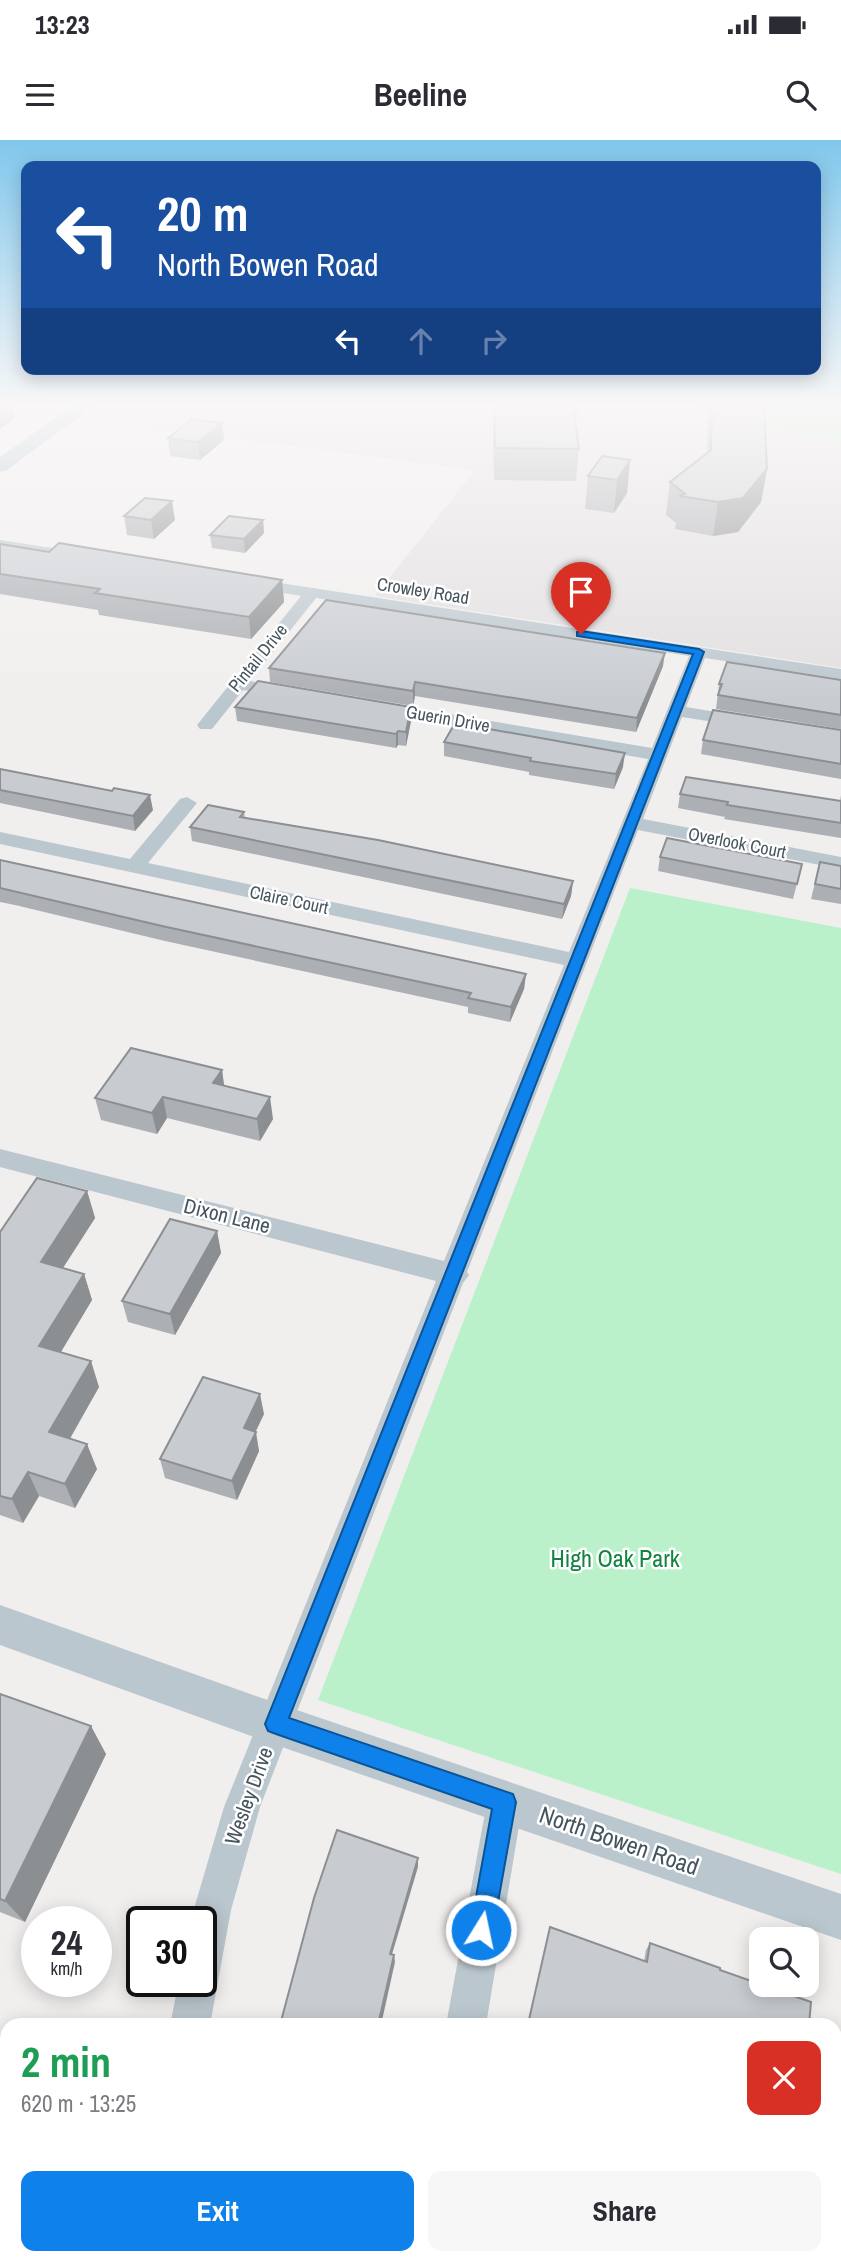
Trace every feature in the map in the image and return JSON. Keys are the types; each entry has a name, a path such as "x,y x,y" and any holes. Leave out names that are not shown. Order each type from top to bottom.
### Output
{"street":[{"path":"0,544 95,559"},
{"name":"Crowley Road","path":"233,581 841,674"},
{"name":"Pintail Drive","path":"206,725 312,593"},
{"name":"Wesley Drive","path":"213,1906 242,1807 455,1275 699,652"},
{"path":"237,684 305,695"},
{"name":"Guerin Drive","path":"359,704 659,755"},
{"path":"676,711 758,724"},
{"path":"134,867 187,803"},
{"name":"Overlook Court","path":"632,823 841,863"},
{"name":"Claire Court","path":"0,838 578,961"},
{"name":"Dixon Lane","path":"0,1158 455,1275"},
{"name":"North Bowen Road","path":"0,1625 276,1724 841,1917"},
{"path":"467,2018 505,1802"},
{"path":"191,2018 196,1997"}],"shaded area":[{"path":"448,504 841,504 841,668 375,596"}],"green space":[{"name":"High Oak Park","path":"630,888 841,928 841,1874 318,1700"}],"building":[{"path":"138,504 169,504 151,520 124,516"},
{"path":"229,516 263,520 244,539 210,535"},
{"path":"59,543 282,580 249,617 95,593 100,589 0,574 0,544 49,552"},
{"path":"326,600 665,653 637,718 415,682 413,691 269,668"},
{"path":"727,662 841,680 841,715 718,695"},
{"path":"258,681 411,707 406,732 398,731 396,734 235,707"},
{"path":"713,710 841,730 841,764 703,740"},
{"path":"455,723 625,753 616,774 530,761 531,758 444,742"},
{"path":"0,769 112,791 114,788 150,795 133,816 0,790"},
{"path":"686,777 841,801 841,823 727,805 728,802 680,794"},
{"path":"208,805 244,812 240,817 378,840 573,881 564,904 190,827"},
{"path":"667,838 802,864 797,884 660,857"},
{"path":"0,860 526,974 511,1007 468,998 471,993 0,888"},
{"path":"820,862 841,866 841,889 815,884"},
{"path":"131,1048 222,1070 213,1083 270,1097 257,1119 163,1097 152,1113 95,1098"},
{"path":"37,1178 87,1191 41,1262 84,1274 39,1346 91,1361 49,1432 87,1444 65,1484 28,1472 12,1499 0,1496 0,1232"},
{"path":"170,1219 217,1231 170,1314 122,1301"},
{"path":"203,1377 260,1394 244,1428 256,1432 232,1481 160,1459"},
{"path":"0,1694 91,1726 5,1901 0,1899"},
{"path":"337,1830 418,1858 390,1954 394,1955 380,2018 282,2018 314,1898"},
{"path":"550,1927 647,1962 650,1943 749,1980 749,1997 797,1997 811,2002 810,2018 529,2018"}],"route":[{"path":"481,1930 505,1802 276,1724 699,652 581,634"}]}
